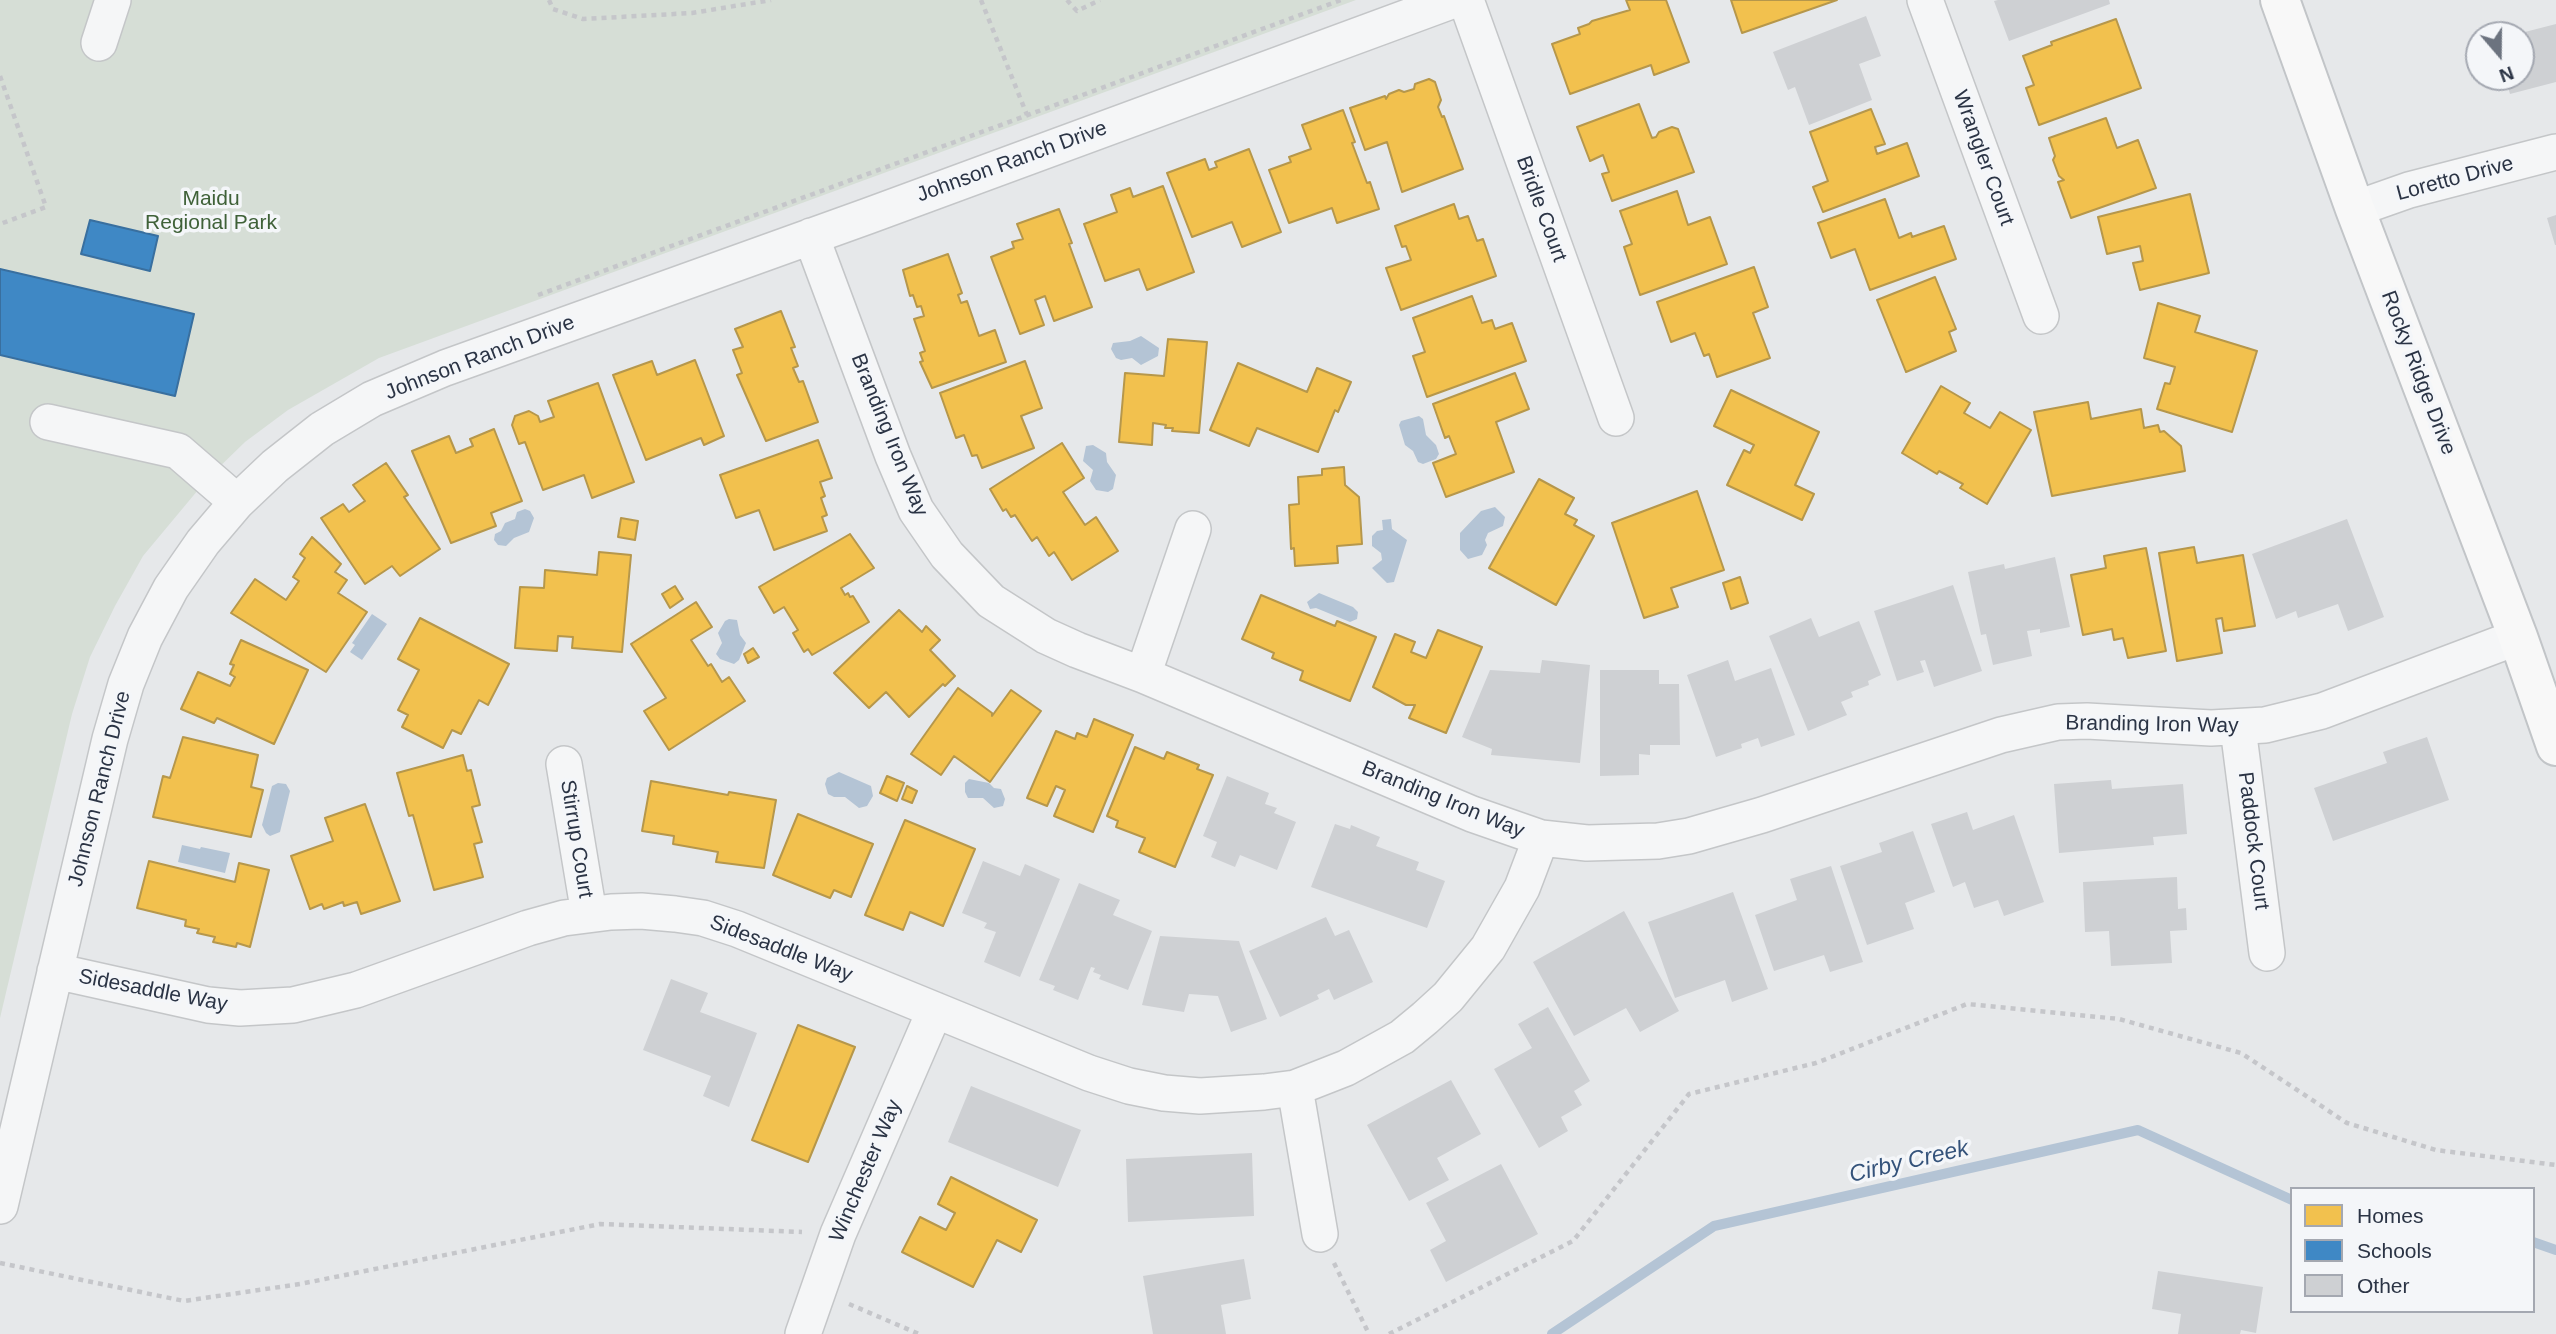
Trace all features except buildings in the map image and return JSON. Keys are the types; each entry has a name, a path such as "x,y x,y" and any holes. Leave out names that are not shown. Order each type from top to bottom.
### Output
{"main road":[{"name":"Rocky Ridge Drive","path":"2280,0 2355,209 2518,637 2556,746"}],"street":[{"path":"99,43 113,0"},
{"name":"Johnson Ranch Drive","path":"0,1206 110,739 126,684 145,637 171,588 203,542 237,502 275,466 322,429 372,399 445,368 1454,0"},
{"name":"Bridle Court","path":"1466,0 1616,418"},
{"name":"Wrangler Court","path":"1925,0 2041,316"},
{"name":"Loretto Drive","path":"2355,209 2409,190 2556,152"},
{"name":"Branding Iron Way","path":"811,236 916,510 947,555 990,601 1017,619 1077,650 1143,675 1472,814 1541,838 1600,843 1658,841 1689,836 1762,815 2001,735 2058,722 2238,728 2265,725 2322,711 2518,637"},
{"path":"48,422 178,451 237,502"},
{"path":"1143,675 1193,529"},
{"name":"Paddock Court","path":"2238,728 2267,953"},
{"name":"Stirrup Court","path":"564,764 589,914"},
{"name":"Sidesaddle Way","path":"55,971 208,1005 240,1008 293,1005 356,990 528,928 564,918 641,911 703,918 737,929 1089,1073 1129,1086 1200,1096 1295,1088 1319,1080 1374,1054 1402,1037 1448,998 1489,948 1506,920 1522,888 1541,838"},
{"name":"Winchester Way","path":"803,1334 838,1234 935,1010"},
{"path":"1295,1088 1320,1234"}],"path":[{"path":"549,0 553,9 583,19 692,13 771,0"},
{"path":"981,0 1027,115"},
{"path":"1067,0 1077,11 1100,0"},
{"path":"536,296 1341,0"},
{"path":"0,76 46,207 0,224"},
{"path":"1389,1334 1573,1241 1689,1094 1816,1063 1967,1004 2119,1019 2241,1053 2347,1122 2436,1150 2556,1165"},
{"path":"0,1263 184,1301 300,1284 600,1224 838,1234"},
{"path":"1320,1234 1369,1334"},
{"path":"818,1291 919,1334"}],"green space":[{"name":"Maidu Regional Park","path":"0,0 1356,0 379,358 288,410 245,442 208,478 143,556 90,657 72,714 0,1018"}],"water":[{"path":"1141,336 1159,348 1158,356 1141,365 1132,358 1116,358 1111,349 1113,343 1130,341"},
{"path":"1419,416 1423,419 1426,435 1436,445 1439,454 1436,459 1423,464 1418,462 1413,451 1405,445 1399,425 1401,421"},
{"path":"1093,445 1106,453 1107,462 1116,475 1113,489 1108,492 1096,490 1090,481 1093,470 1083,461 1086,446"},
{"path":"1495,507 1505,517 1503,526 1488,533 1485,540 1487,545 1482,555 1468,559 1460,550 1460,533 1481,511"},
{"path":"525,509 530,511 534,518 529,532 514,538 506,546 498,545 494,540 495,534 501,531 505,523 515,519 517,512"},
{"path":"1391,519 1392,529 1407,540 1394,582 1387,583 1372,568 1382,560 1381,553 1372,546 1372,536 1383,530 1382,520"},
{"path":"1319,593 1353,607 1358,612 1357,619 1350,622 1316,608 1310,609 1307,602"},
{"path":"372,614 387,624 362,660 350,652 355,645 352,643"},
{"path":"729,619 737,620 740,635 746,643 739,660 734,664 720,659 716,654 722,643 718,633"},
{"path":"839,772 871,786 873,796 867,806 859,808 845,797 828,794 825,784 827,778"},
{"path":"969,779 989,783 994,788 1001,789 1005,799 1003,806 994,808 983,798 968,798 965,783"},
{"path":"278,783 286,784 290,791 280,832 270,836 262,825 272,786"},
{"path":"182,845 230,853 225,873 178,862"}],"waterway":[{"name":"Cirby Creek","path":"1552,1334 1714,1226 2138,1130 2290,1199"},
{"name":"Cirby Creek","path":"2535,1243 2556,1250"}]}
